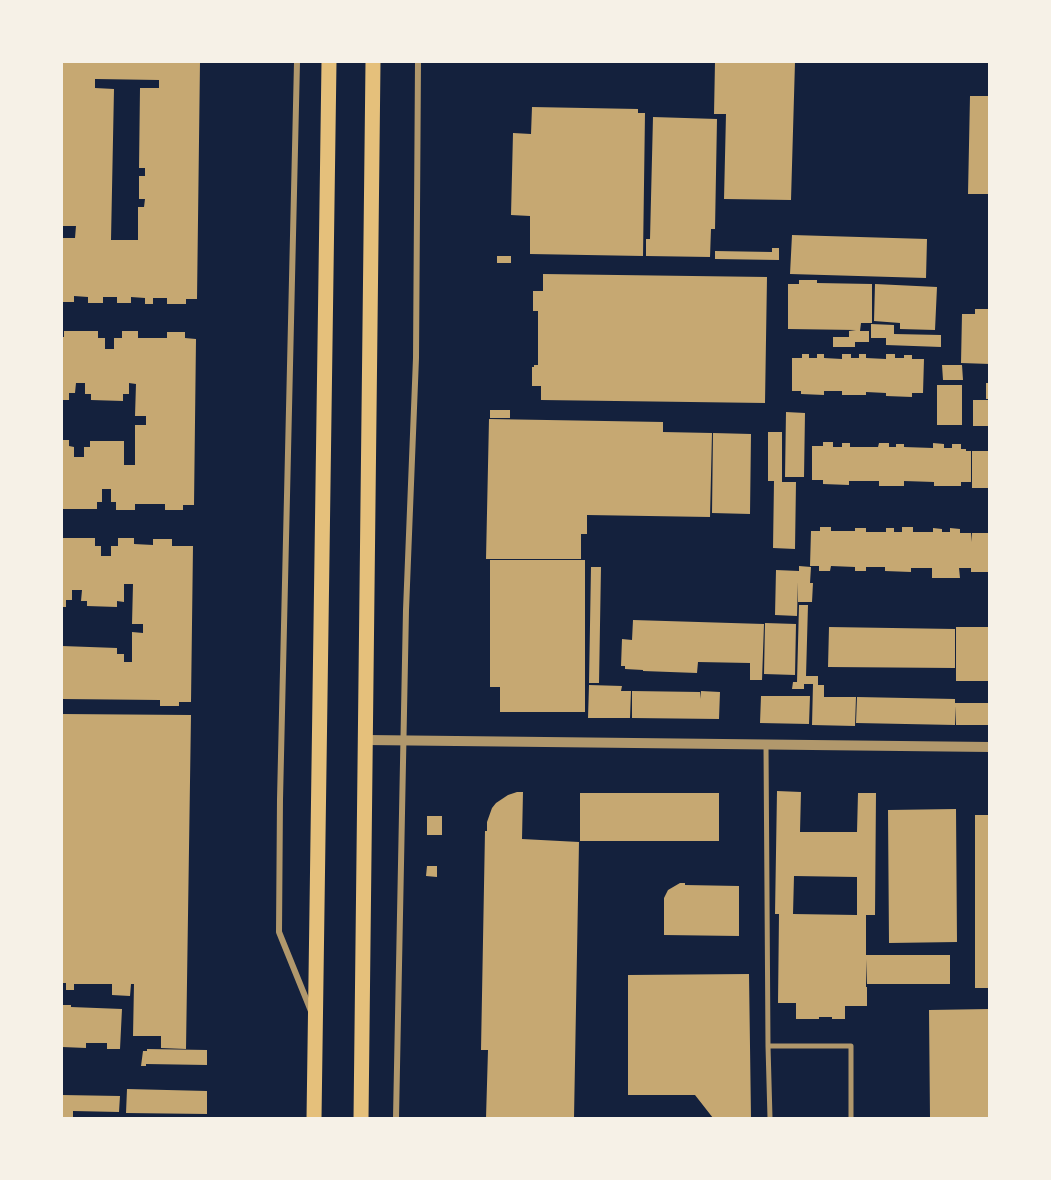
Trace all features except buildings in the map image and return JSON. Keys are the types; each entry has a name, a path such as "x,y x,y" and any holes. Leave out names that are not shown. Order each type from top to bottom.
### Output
{"main road":[{"path":"314,1119 328,62"},
{"path":"361,1119 374,62"}],"street":[{"path":"297,62 279,932 315,1021"},
{"path":"396,1119 406,610 416,358 418,62"},
{"path":"367,740 990,747"},
{"path":"766,745 770,1119"},
{"path":"768,1046 851,1046 851,1119"}]}
